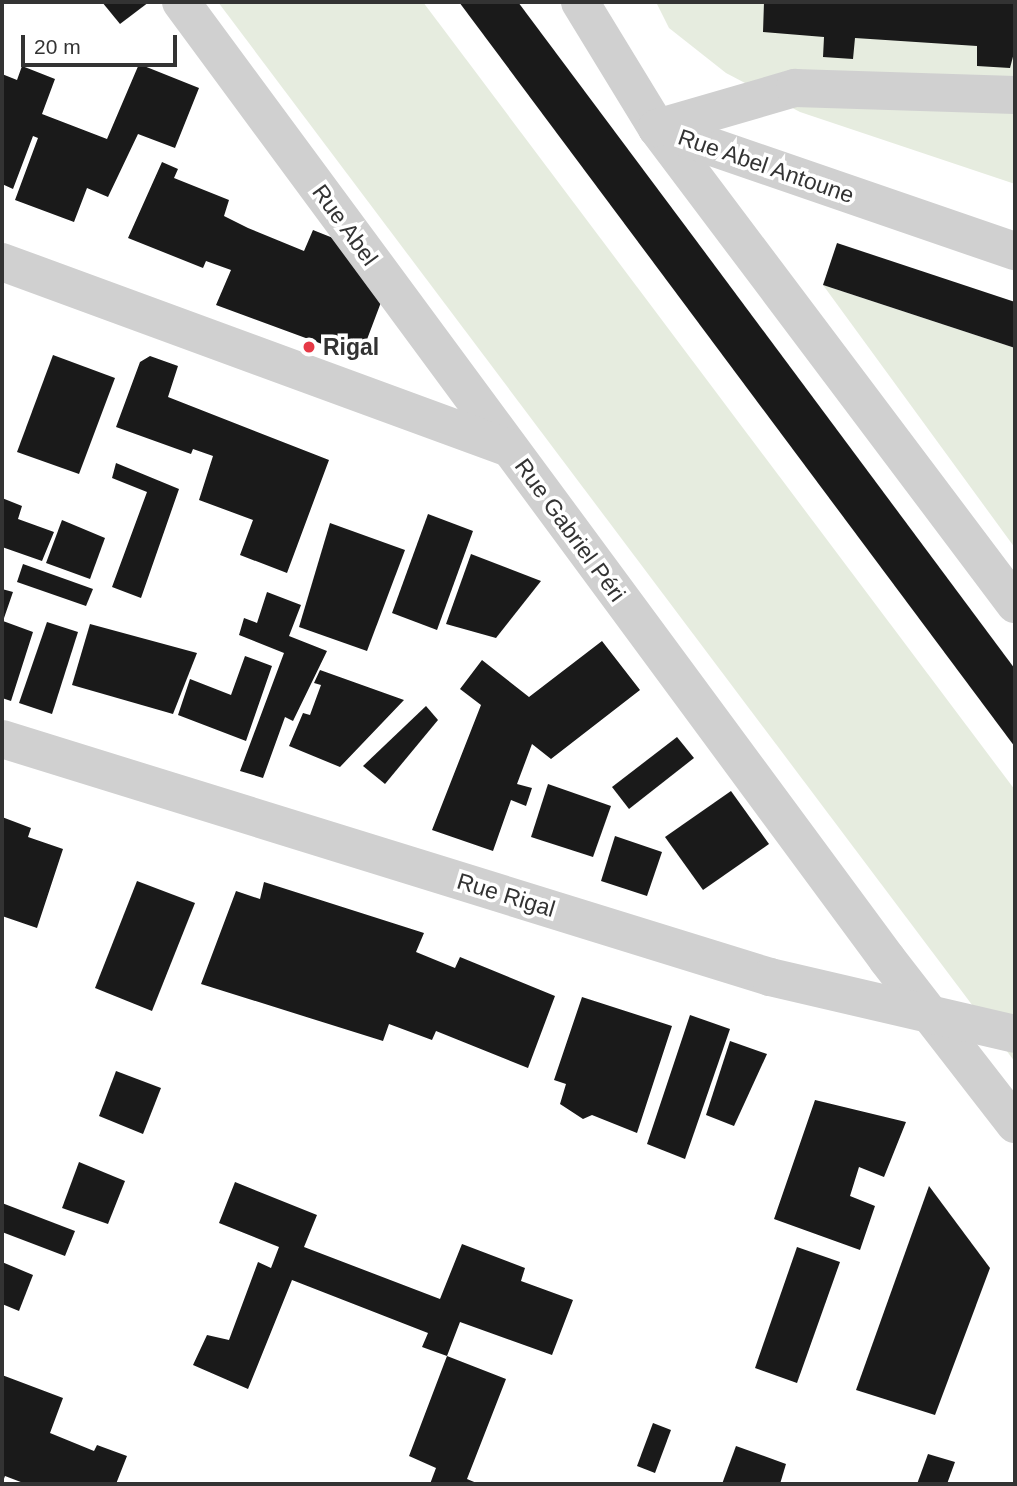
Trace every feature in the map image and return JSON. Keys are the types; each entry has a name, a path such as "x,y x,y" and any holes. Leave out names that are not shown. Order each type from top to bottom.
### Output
{"street":[{"name":"Rue Abel","path":"181,2 509,448"},
{"name":"Rue Abel Antoune","path":"580,2 657,128 1015,251"},
{"path":"1015,95 795,88 657,128 1015,604"},
{"name":"Rue Gabriel Péri","path":"2,262 509,448 911,1000 968,1061 1015,1124"},
{"path":"445,425 460,417 467,391"},
{"name":"Rue Rigal","path":"2,738 770,977 911,1000 1003,1031"},
{"path":"968,1061 971,1040 1003,1031"}],"shaded area":[{"path":"218,2 423,2 1015,790 1015,1062"},
{"path":"656,2 1015,2 1015,184 800,112 726,73 669,28"},
{"path":"823,285 1015,348 1015,548"}],"building":[{"path":"102,2 149,2 120,24"},
{"path":"459,2 518,2 695,239 1015,669 1015,747"},
{"path":"764,2 1015,2 1015,49 1010,68 977,66 977,46 855,38 853,59 823,57 824,37 763,32"},
{"path":"139,64 199,88 175,148 138,134 108,197 87,188 74,222 15,200 38,138 33,136 13,189 2,184 2,74 17,80 22,66 55,79 42,114 107,139"},
{"path":"162,162 178,169 174,178 229,200 224,216 248,228 304,251 313,230 338,240 383,297 360,358 216,305 231,270 206,261 203,268 128,238"},
{"path":"837,243 1015,302 1015,348 823,285"},
{"path":"53,355 115,378 79,474 17,452"},
{"path":"150,356 178,366 168,397 329,460 287,573 240,555 253,520 199,500 213,456 193,449 191,454 116,427 140,362"},
{"path":"116,463 179,489 141,598 112,587 147,492 112,478"},
{"path":"2,498 22,506 18,519 54,532 42,561 2,547"},
{"path":"428,514 473,531 437,630 392,613"},
{"path":"62,520 105,538 90,579 46,563"},
{"path":"330,523 405,550 367,651 299,627"},
{"path":"471,554 541,581 496,638 446,624"},
{"path":"23,564 93,589 86,606 17,582"},
{"path":"2,589 13,592 3,621 33,632 11,701 2,698"},
{"path":"267,592 301,605 289,636 327,651 293,721 285,717 263,778 240,771 284,653 239,635 244,618 257,623"},
{"path":"47,622 78,632 52,714 19,703"},
{"path":"90,624 197,653 173,714 72,685"},
{"path":"602,641 640,690 551,759 532,744 517,784 532,788 526,806 511,800 493,851 432,830 481,705 460,689 482,660 529,697"},
{"path":"245,656 272,666 246,741 178,715 190,679 231,695"},
{"path":"320,670 404,700 340,767 289,746 303,713 310,715 321,685 314,683"},
{"path":"426,706 438,720 385,784 363,766"},
{"path":"677,737 694,758 629,809 612,787"},
{"path":"548,784 611,806 593,857 531,837"},
{"path":"731,791 769,844 703,890 665,837"},
{"path":"2,817 31,828 28,837 63,849 37,928 2,916"},
{"path":"615,836 662,852 647,896 601,881"},
{"path":"137,881 195,903 152,1011 95,988"},
{"path":"264,882 424,933 416,952 455,968 460,957 555,996 528,1068 436,1031 432,1040 389,1024 383,1041 201,984 236,891 260,899"},
{"path":"582,997 672,1026 637,1133 592,1115 583,1119 560,1104 566,1084 554,1080"},
{"path":"690,1015 730,1029 685,1159 647,1144"},
{"path":"730,1041 767,1054 734,1126 706,1115"},
{"path":"116,1071 161,1088 143,1134 99,1116"},
{"path":"815,1100 906,1122 884,1177 859,1167 850,1196 875,1206 860,1250 774,1219"},
{"path":"79,1162 125,1181 108,1224 62,1208"},
{"path":"235,1182 317,1215 304,1247 440,1299 462,1244 525,1268 521,1281 573,1300 552,1355 460,1322 447,1356 422,1347 428,1333 292,1280 248,1389 193,1365 207,1335 229,1340 258,1262 271,1268 279,1247 219,1223"},
{"path":"929,1186 990,1268 935,1415 856,1390"},
{"path":"2,1203 75,1231 65,1256 2,1232"},
{"path":"797,1247 840,1262 797,1383 755,1368"},
{"path":"2,1262 33,1275 19,1311 2,1304"},
{"path":"447,1356 506,1379 467,1479 479,1484 430,1484 436,1468 409,1456"},
{"path":"2,1375 63,1398 50,1433 94,1451 97,1445 127,1456 116,1484 26,1484 5,1476 2,1484"},
{"path":"653,1423 671,1430 655,1473 637,1466"},
{"path":"736,1446 786,1464 780,1484 722,1484"},
{"path":"928,1454 955,1462 947,1484 917,1484"}],"place":[{"name":"Rigal","path":"309,347"}]}
